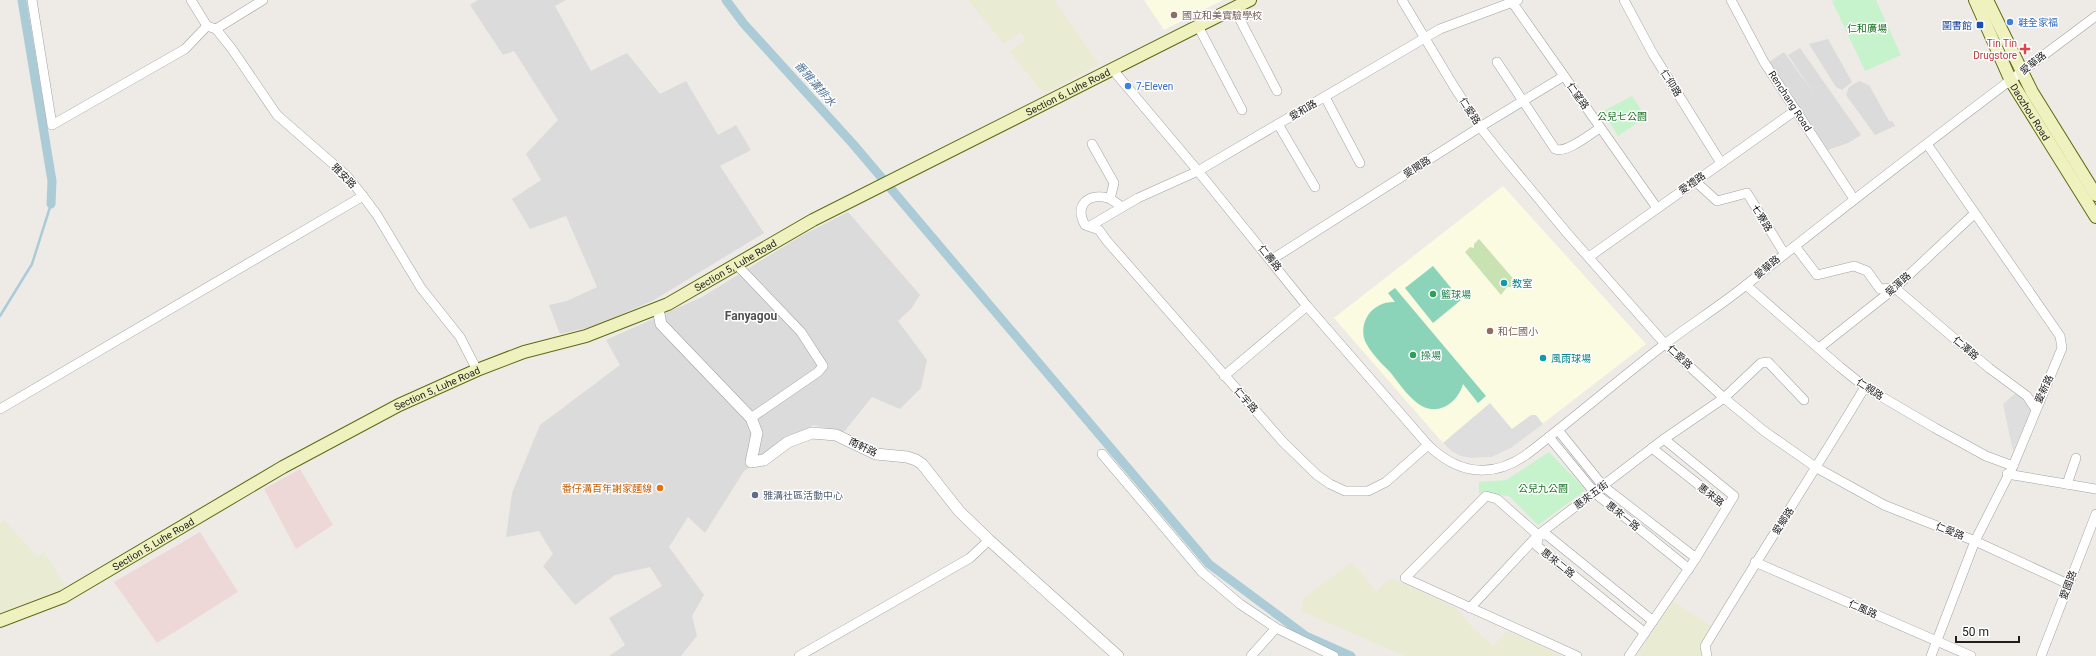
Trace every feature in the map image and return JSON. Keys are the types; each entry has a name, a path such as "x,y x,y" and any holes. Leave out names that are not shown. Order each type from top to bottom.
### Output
{"main road":[{"name":"Section 6, Luhe Road","path":"886,183 1250,0"},
{"name":"Daozhou Road","path":"1975,0 2011,81 2096,217"},
{"name":"Daozhou Road","path":"1987,0 2022,73 2063,145 2096,195"},
{"name":"Section 5, Luhe Road","path":"0,621 63,596 283,467 399,405 477,370 524,352 586,336 658,309 789,233 886,183"}],"street":[{"path":"32,0 52,125 184,49 207,26 191,0"},
{"path":"216,30 263,0"},
{"name":"仁愛路","path":"1402,0 1480,127 1562,227 1665,344 1724,398 1764,431 1817,468 1884,504 1975,541 2068,584"},
{"name":"仁仰路","path":"1624,0 1653,54 1721,163"},
{"name":"Renchang Road","path":"1732,0 1764,62 1854,199"},
{"name":"愛和路","path":"1090,226 1122,207 1198,171 1426,39 1440,29 1515,1"},
{"name":"仁望路","path":"1515,1 1564,76 1657,208"},
{"path":"1234,8 1277,91"},
{"name":"愛華路","path":"1428,445 1439,455 1459,467 1488,470 1509,465 1518,460 1558,430 1665,344 1746,285 1784,253 1854,199 2096,16"},
{"name":"雅安路","path":"207,26 216,30 232,49 277,115 346,176 363,196 377,215 422,288 460,337 477,370"},
{"path":"1198,26 1242,110"},
{"path":"1496,62 1555,149 1559,151 1566,149 1600,128"},
{"name":"仁壽路","path":"1113,70 1198,171 1307,306 1428,445"},
{"name":"愛聞路","path":"1271,260 1480,127 1564,76"},
{"path":"1325,97 1360,163"},
{"name":"愛禮路","path":"1589,257 1796,110"},
{"path":"1278,124 1315,187"},
{"path":"1092,144 1114,183 1110,198 1122,207"},
{"name":"愛新路","path":"1927,144 1974,214 2008,260 2060,336 2062,348 2060,357 2036,408 2012,466 1975,541 1931,656"},
{"name":"七寮路","path":"1695,181 1718,200 1747,193 1784,253"},
{"path":"0,409 363,196"},
{"name":"仁宇路","path":"1110,198 1094,198 1085,202 1080,208 1080,216 1085,225 1099,230 1288,448 1317,475 1345,491 1360,492 1376,487 1398,472 1428,445"},
{"name":"愛渾路","path":"1819,348 1895,288 1974,214"},
{"path":"1795,246 1817,275 1854,266 1867,272 1880,289 1895,288"},
{"path":"736,264 801,332 822,366 818,372 751,418"},
{"name":"仁親路","path":"1746,285 1840,367 1865,386 1973,449 2012,466"},
{"name":"仁澤路","path":"1895,288 1990,368 2027,396 2036,408"},
{"path":"1224,376 1307,306"},
{"name":"南軒路","path":"658,309 661,324 751,418 757,433 751,462 764,460 788,442 812,433 836,435 876,454 916,460 922,464 959,511 988,540 1118,656"},
{"name":"惠來五街","path":"1470,608 1538,535 1664,439 1724,398 1764,362 1772,367 1804,400"},
{"name":"愛鄉路","path":"1707,656 1705,646 1755,562 1817,468 1865,386"},
{"name":"惠來一路","path":"1558,430 1603,486 1696,558"},
{"name":"惠來一路","path":"1549,437 1595,493 1689,569"},
{"name":"惠來路","path":"1652,448 1727,507 1734,496 1664,439"},
{"path":"1102,454 1202,572 1240,604 1276,628 1334,656"},
{"path":"2067,484 2076,458"},
{"path":"2007,474 2096,489"},
{"path":"1538,535 1497,499 1486,496 1405,578 1577,656"},
{"path":"1629,656 1689,569 1727,507"},
{"name":"愛國路","path":"2041,656 2096,514"},
{"name":"惠來二路","path":"1645,633 1537,546 1538,535 1547,535 1653,622"},
{"path":"799,656 970,558 988,540"},
{"name":"仁風路","path":"1755,562 1971,656"},
{"path":"1251,656 1276,628"}],"shaded area":[{"path":"478,0 566,0 555,6 591,71 627,53 660,94 686,81 718,135 736,125 751,150 720,166 764,233 654,300 595,326 560,334 549,305 567,301 597,287 566,216 530,229 512,199 541,180 526,154 558,120 514,51 503,55 470,5"},
{"path":"968,0 1054,0 1099,64 1044,94 1010,52 1025,39 1021,32 1004,44"},
{"name":"國立和美實驗學校","path":"1144,0 1223,0 1164,30"},
{"path":"1828,39 1852,82 1842,90 1836,87 1809,44"},
{"path":"1800,48 1861,135 1848,143 1828,150 1769,62 1784,52 1815,95 1788,55"},
{"path":"1859,81 1869,85 1889,121 1892,121 1895,126 1875,135 1846,95 1849,87"},
{"name":"和仁國小","path":"1503,186 1646,344 1511,448 1492,457 1472,458 1451,451 1443,443 1334,318"},
{"path":"848,212 920,295 911,309 898,321 927,360 921,388 900,409 872,397 843,433 814,425 744,471 705,533 688,517 669,547 704,595 692,616 697,636 681,656 609,656 625,645 609,618 662,586 650,567 615,575 575,605 543,566 553,554 539,531 506,537 512,493 540,425 620,365 606,340 702,297 801,236"},
{"path":"2017,392 2028,401 2031,410 2013,451 2003,404"},
{"path":"1490,403 1512,429 1531,415 1536,415 1543,424 1511,448 1492,457 1472,458 1461,456 1451,451 1443,443"},
{"path":"300,469 333,525 296,549 264,489"},
{"path":"4,520 38,557 44,552 66,587 0,614 0,523"},
{"path":"200,532 238,592 157,643 114,582"},
{"path":"1352,562 1376,591 1391,578 1455,607 1472,627 1493,646 1507,631 1563,656 1405,656 1301,611 1304,598"},
{"path":"1672,601 1712,626 1702,644 1701,656 1636,656"}],"green space":[{"name":"仁和廣場","path":"1876,0 1901,55 1865,71 1832,1"},
{"name":"公兒七公園","path":"1632,96 1646,117 1618,136 1603,111"},
{"path":"1479,239 1516,282 1511,287 1507,287 1501,295 1465,252 1470,247 1474,248 1474,244"},
{"name":"籃球場","path":"1433,266 1461,300 1433,323 1405,288"},
{"path":"1395,288 1486,396 1478,403 1463,384 1456,398 1451,403 1438,409 1423,407 1402,388 1370,349 1365,341 1363,333 1366,319 1374,308 1387,303 1395,302 1388,293"},
{"name":"公兒九公園","path":"1549,452 1586,490 1538,525 1509,496 1479,493 1479,482 1506,480"}],"waterway":[{"path":"22,0 52,181 51,204"},
{"name":"番雅溝排水","path":"726,0 744,24 853,144 1209,564 1306,636 1351,656"},
{"path":"0,316 32,264 51,204"}],"place":[{"name":"國立和美實驗學校","path":"1174,15"},
{"name":"鞋全家福","path":"2010,22"},
{"name":"圖書館","path":"1980,25"},
{"name":"Tin Tin Drugstore","path":"2025,49"},
{"name":"7-Eleven","path":"1128,86"},
{"name":"教室","path":"1504,283"},
{"name":"籃球場","path":"1433,294"},
{"name":"和仁國小","path":"1490,331"},
{"name":"操場","path":"1413,355"},
{"name":"風雨球場","path":"1543,358"},
{"name":"番仔溝百年謝家麵線","path":"660,488"},
{"name":"雅溝社區活動中心","path":"755,495"}],"district":[{"name":"Fanyagou","path":"751,316"}]}
